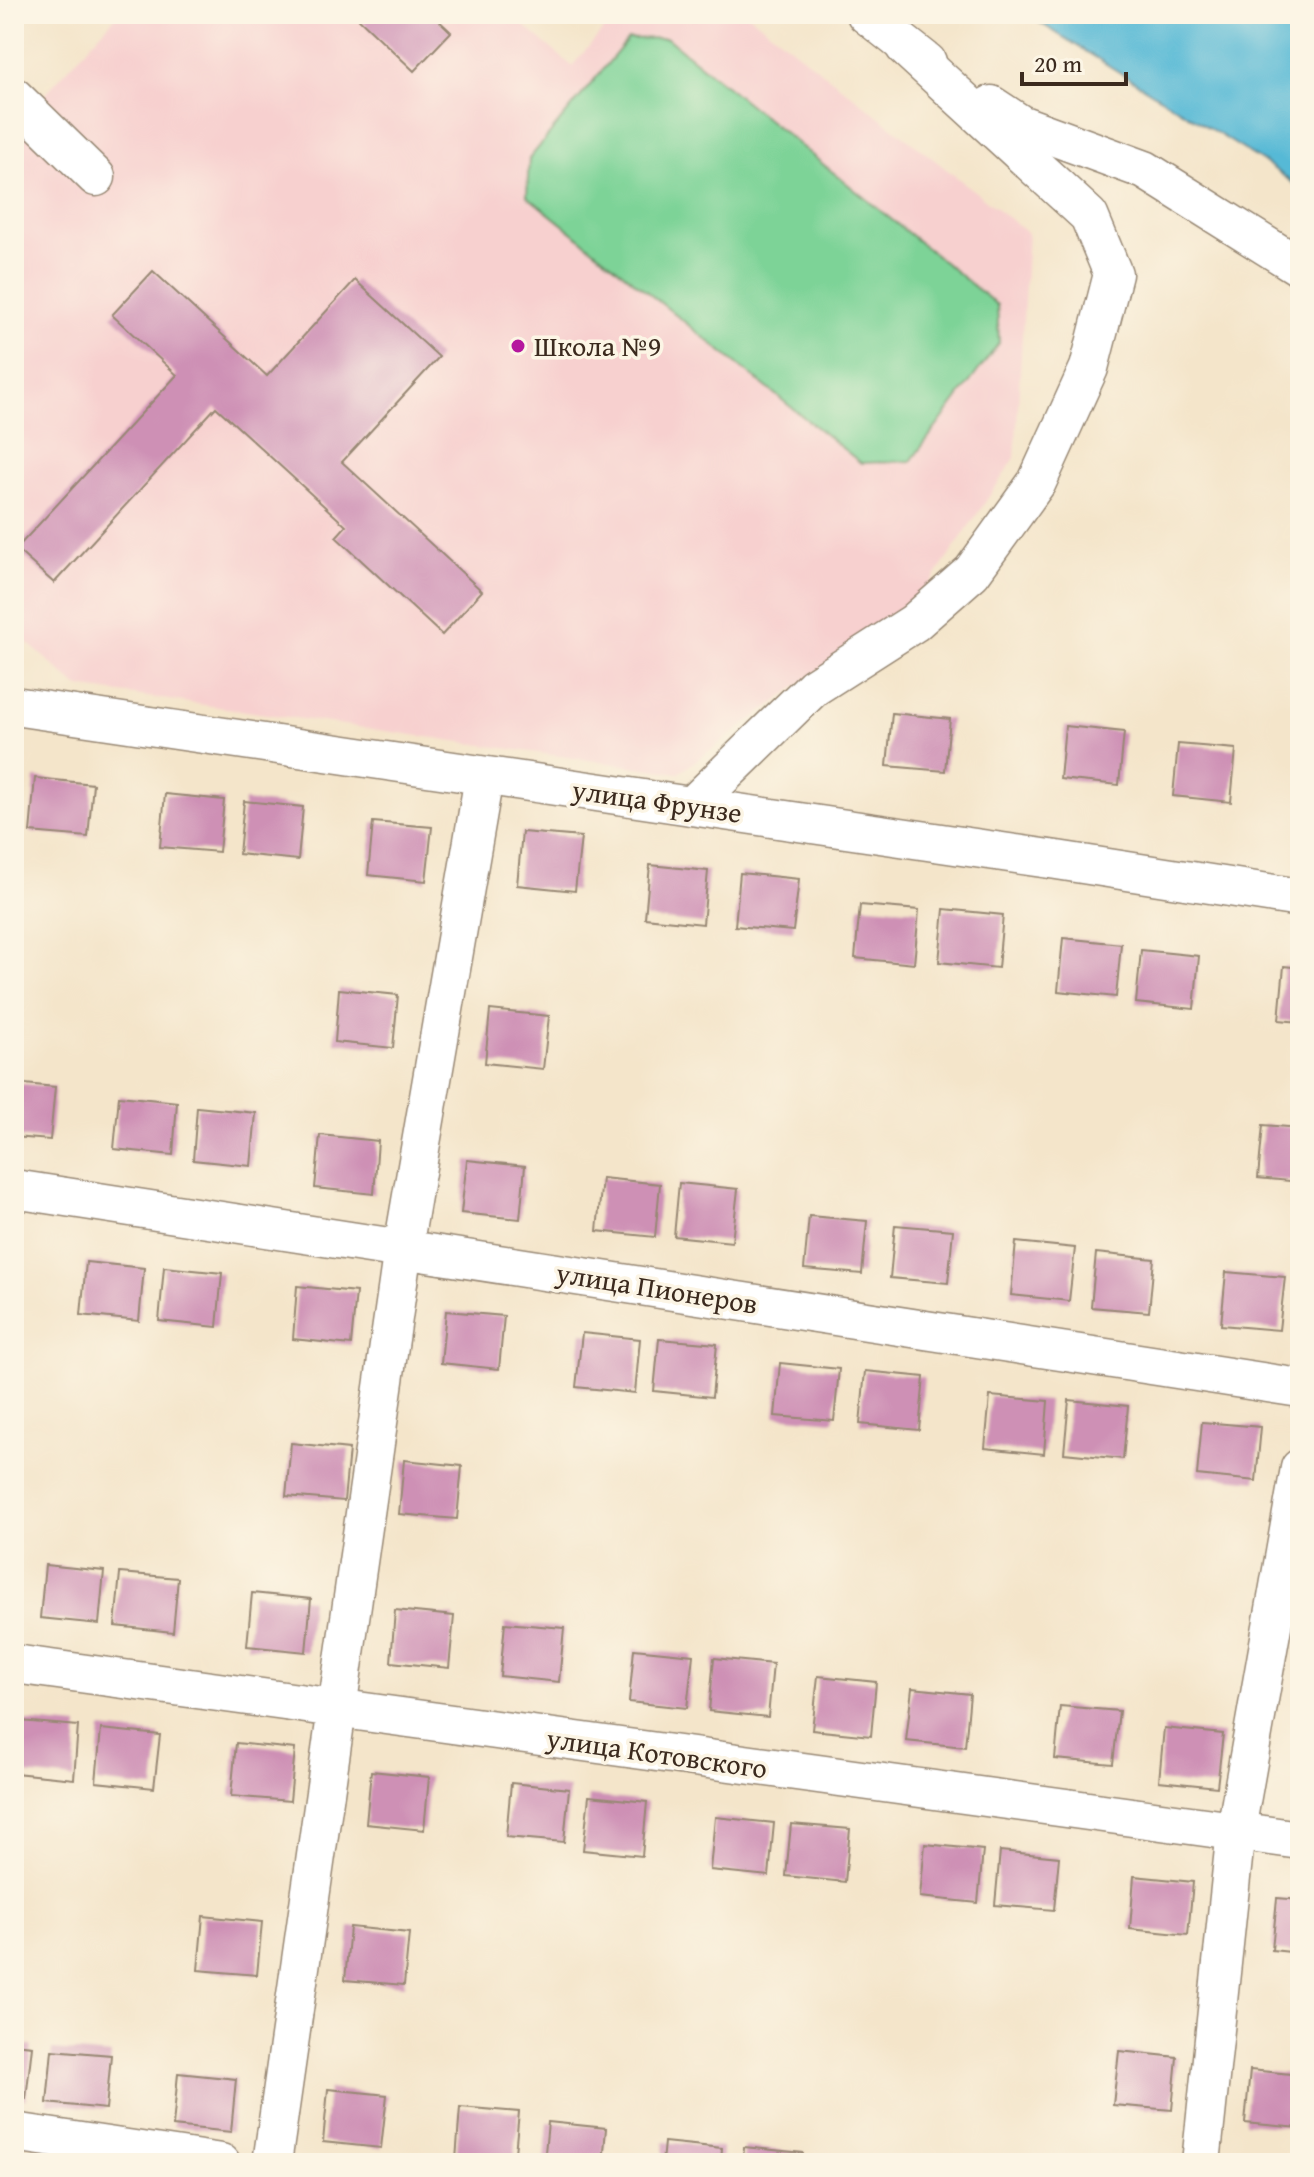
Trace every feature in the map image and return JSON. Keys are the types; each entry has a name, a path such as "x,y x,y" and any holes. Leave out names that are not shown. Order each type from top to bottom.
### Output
{"street":[{"path":"692,806 814,687 914,623 972,572 1037,482 1089,368 1113,274 1089,216 866,14"},
{"path":"905,47 1020,124 1145,170 1300,267"},
{"path":"14,97 96,177"},
{"name":"улица Фрунзе","path":"14,706 484,777 945,841 1300,898"},
{"path":"272,2163 403,1248 484,777"},
{"name":"улица Пионеров","path":"14,1189 1300,1388"},
{"path":"1201,2163 1236,1830 1300,1468"},
{"name":"улица Котовского","path":"14,1664 338,1711 1300,1840"},
{"path":"14,2132 221,2163"}],"shaded area":[{"name":"Школа №9","path":"118,14 510,14 572,66 617,14 748,14 1028,233 1015,458 924,593 679,773 78,687 14,631 14,128"}],"green space":[{"path":"667,38 997,305 999,343 911,461 861,463 527,196 529,159 628,39"}],"water":[{"path":"1026,14 1300,14 1300,188 1270,166"}],"building":[{"path":"354,14 432,14 451,32 414,71"},
{"path":"153,271 267,376 355,280 439,357 342,462 482,591 442,635 336,537 346,526 216,407 54,583 16,549 177,375 112,315"},
{"path":"892,713 950,719 945,771 887,766"},
{"path":"1065,726 1124,732 1119,785 1060,779"},
{"path":"1178,744 1236,749 1231,802 1173,796"},
{"path":"35,778 93,784 88,837 30,832"},
{"path":"165,794 224,800 219,852 160,847"},
{"path":"244,801 303,807 298,860 239,854"},
{"path":"373,822 432,827 426,881 368,875"},
{"path":"522,832 581,837 575,891 517,885"},
{"path":"650,865 708,871 703,924 645,918"},
{"path":"740,873 799,879 793,931 735,926"},
{"path":"860,905 919,910 914,964 855,958"},
{"path":"944,909 1003,915 998,968 939,962"},
{"path":"1063,938 1121,944 1116,997 1058,991"},
{"path":"1141,950 1199,956 1194,1009 1136,1003"},
{"path":"1284,966 1300,968 1300,1022 1279,1020"},
{"path":"339,989 398,995 393,1048 335,1042"},
{"path":"490,1010 549,1016 543,1069 485,1063"},
{"path":"14,1083 55,1087 50,1140 14,1137"},
{"path":"119,1096 177,1102 173,1155 114,1149"},
{"path":"197,1107 256,1113 251,1166 193,1160"},
{"path":"1263,1125 1300,1128 1300,1182 1258,1178"},
{"path":"320,1135 378,1141 374,1194 315,1188"},
{"path":"467,1160 525,1166 520,1219 461,1213"},
{"path":"602,1178 660,1184 655,1237 597,1231"},
{"path":"679,1183 738,1189 732,1242 674,1236"},
{"path":"809,1216 867,1221 862,1274 804,1269"},
{"path":"895,1225 953,1230 948,1283 890,1278"},
{"path":"1016,1242 1075,1248 1069,1301 1011,1295"},
{"path":"1096,1253 1154,1259 1149,1312 1091,1307"},
{"path":"86,1262 144,1268 139,1321 81,1315"},
{"path":"164,1267 222,1273 217,1327 159,1321"},
{"path":"1226,1272 1285,1277 1279,1330 1221,1325"},
{"path":"297,1286 356,1292 351,1345 293,1339"},
{"path":"446,1311 504,1316 499,1369 441,1363"},
{"path":"582,1333 640,1339 635,1393 576,1387"},
{"path":"659,1339 717,1344 712,1397 654,1391"},
{"path":"780,1363 839,1369 834,1421 775,1416"},
{"path":"865,1371 924,1377 919,1430 860,1424"},
{"path":"990,1396 1048,1401 1044,1454 985,1448"},
{"path":"1069,1400 1128,1406 1123,1459 1064,1453"},
{"path":"1202,1422 1261,1427 1256,1481 1197,1475"},
{"path":"291,1443 349,1449 344,1501 286,1496"},
{"path":"404,1460 462,1466 457,1519 399,1514"},
{"path":"45,1565 104,1571 99,1624 40,1618"},
{"path":"120,1573 178,1578 173,1632 115,1626"},
{"path":"252,1593 311,1599 306,1652 247,1646"},
{"path":"395,1610 454,1616 449,1668 391,1662"},
{"path":"505,1623 564,1628 559,1682 500,1676"},
{"path":"634,1649 693,1655 687,1708 629,1702"},
{"path":"714,1658 773,1664 768,1717 709,1711"},
{"path":"818,1676 876,1682 871,1736 812,1730"},
{"path":"912,1688 970,1694 965,1747 906,1741"},
{"path":"1060,1706 1119,1711 1113,1764 1055,1759"},
{"path":"20,1721 78,1726 74,1779 15,1773"},
{"path":"1164,1728 1223,1734 1217,1787 1159,1781"},
{"path":"101,1729 160,1735 154,1788 96,1782"},
{"path":"236,1743 295,1749 290,1801 231,1796"},
{"path":"371,1771 429,1777 424,1830 366,1824"},
{"path":"511,1783 569,1789 564,1842 506,1837"},
{"path":"589,1796 647,1802 642,1856 583,1850"},
{"path":"715,1817 774,1823 769,1876 710,1870"},
{"path":"791,1824 850,1829 845,1882 786,1876"},
{"path":"925,1844 983,1850 978,1903 920,1897"},
{"path":"1000,1851 1059,1857 1054,1910 995,1905"},
{"path":"1134,1876 1193,1882 1188,1935 1130,1929"},
{"path":"1277,1898 1300,1900 1300,1953 1272,1950"},
{"path":"203,1916 262,1922 257,1975 198,1970"},
{"path":"350,1927 409,1933 404,1985 345,1980"},
{"path":"14,2044 32,2046 26,2099 14,2098"},
{"path":"52,2050 111,2055 106,2109 47,2103"},
{"path":"1119,2051 1177,2057 1172,2110 1113,2105"},
{"path":"1250,2070 1300,2075 1300,2128 1245,2123"},
{"path":"178,2073 236,2079 231,2132 173,2126"},
{"path":"328,2089 387,2095 381,2148 323,2142"},
{"path":"460,2107 519,2112 514,2163 456,2160"},
{"path":"548,2122 606,2128 603,2163 544,2163"},
{"path":"664,2142 722,2148 721,2163 662,2163"},
{"path":"744,2147 803,2153 802,2163 743,2163"}],"place":[{"name":"Школа №9","path":"518,346"}]}
